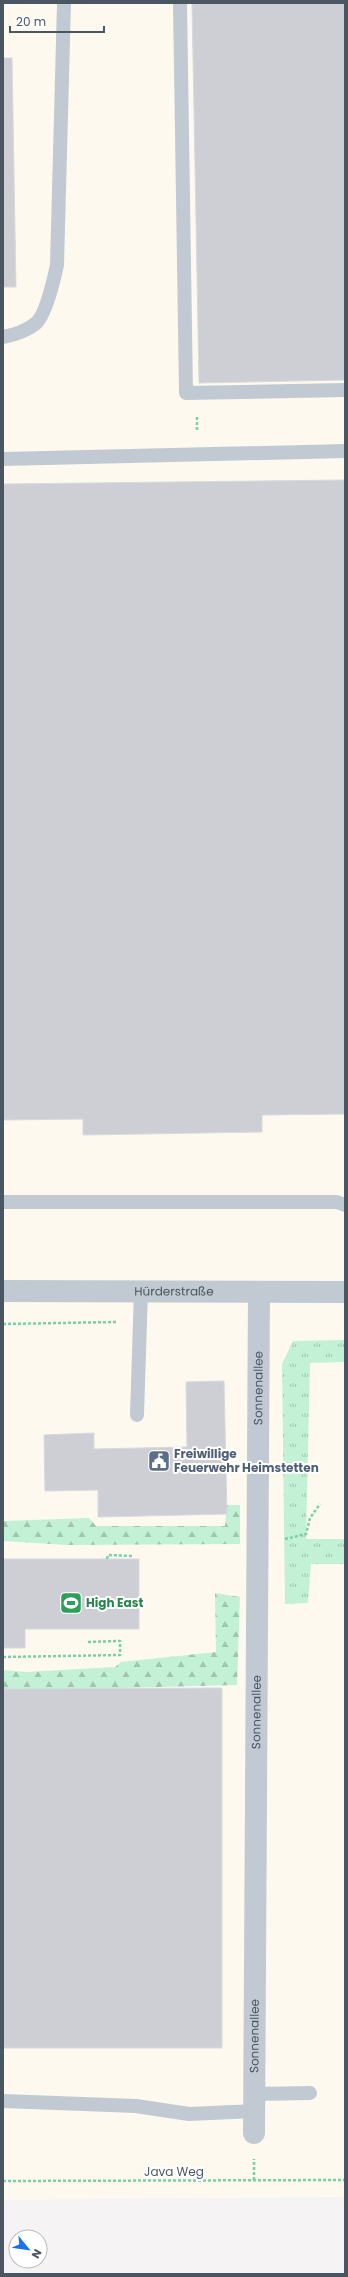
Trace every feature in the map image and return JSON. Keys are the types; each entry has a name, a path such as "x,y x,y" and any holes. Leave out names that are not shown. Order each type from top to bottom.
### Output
{"street":[{"name":"Hürderstraße","path":"3,1291 141,1290 345,1292"},
{"name":"Sonnenallee","path":"254,2133 258,1292"}],"lane":[{"path":"3,337 15,334 36,324 51,293 57,265 64,3"},
{"path":"180,3 186,392 345,390"},
{"path":"3,459 345,451"},
{"path":"3,1202 337,1202 345,1205"},
{"path":"137,1415 141,1290"},
{"path":"3,2101 136,2106 189,2114 310,2093"}],"path":[{"path":"195,392 198,454"},
{"path":"3,1324 139,1322"},
{"path":"257,1547 306,1534 310,1518 320,1504"},
{"path":"107,1559 108,1555 133,1556"},
{"path":"3,1657 120,1655 120,1641 87,1642"},
{"name":"Java Weg","path":"3,2181 345,2180"}],"shaded area":[{"path":"3,3 345,3 345,2197 3,2200"}],"green space":[{"path":"345,1340 345,1362 310,1363 306,1539 345,1539 345,1564 311,1564 308,1603 285,1604 282,1364 293,1341"},
{"path":"227,1505 240,1505 240,1544 67,1545 3,1541 3,1521 89,1518 96,1526 225,1526"},
{"path":"215,1593 240,1597 237,1685 3,1691 3,1670 26,1672 115,1667 121,1662 216,1652"}],"building":[{"path":"192,3 345,3 345,380 199,383"},
{"path":"3,58 12,58 16,287 3,287"},
{"path":"345,480 345,1114 262,1115 262,1132 83,1135 83,1119 3,1120 3,484"},
{"path":"224,1381 227,1514 98,1517 98,1490 45,1491 44,1435 94,1433 94,1449 187,1447 186,1382"},
{"name":"High East","path":"3,1559 139,1559 139,1629 25,1629 25,1648 3,1648"},
{"path":"222,1688 222,2048 3,2048 3,1689"}],"place":[{"name":"Freiwillige Feuerwehr Heimstetten","path":"159,1461"},
{"name":"High East","path":"71,1603"}]}
